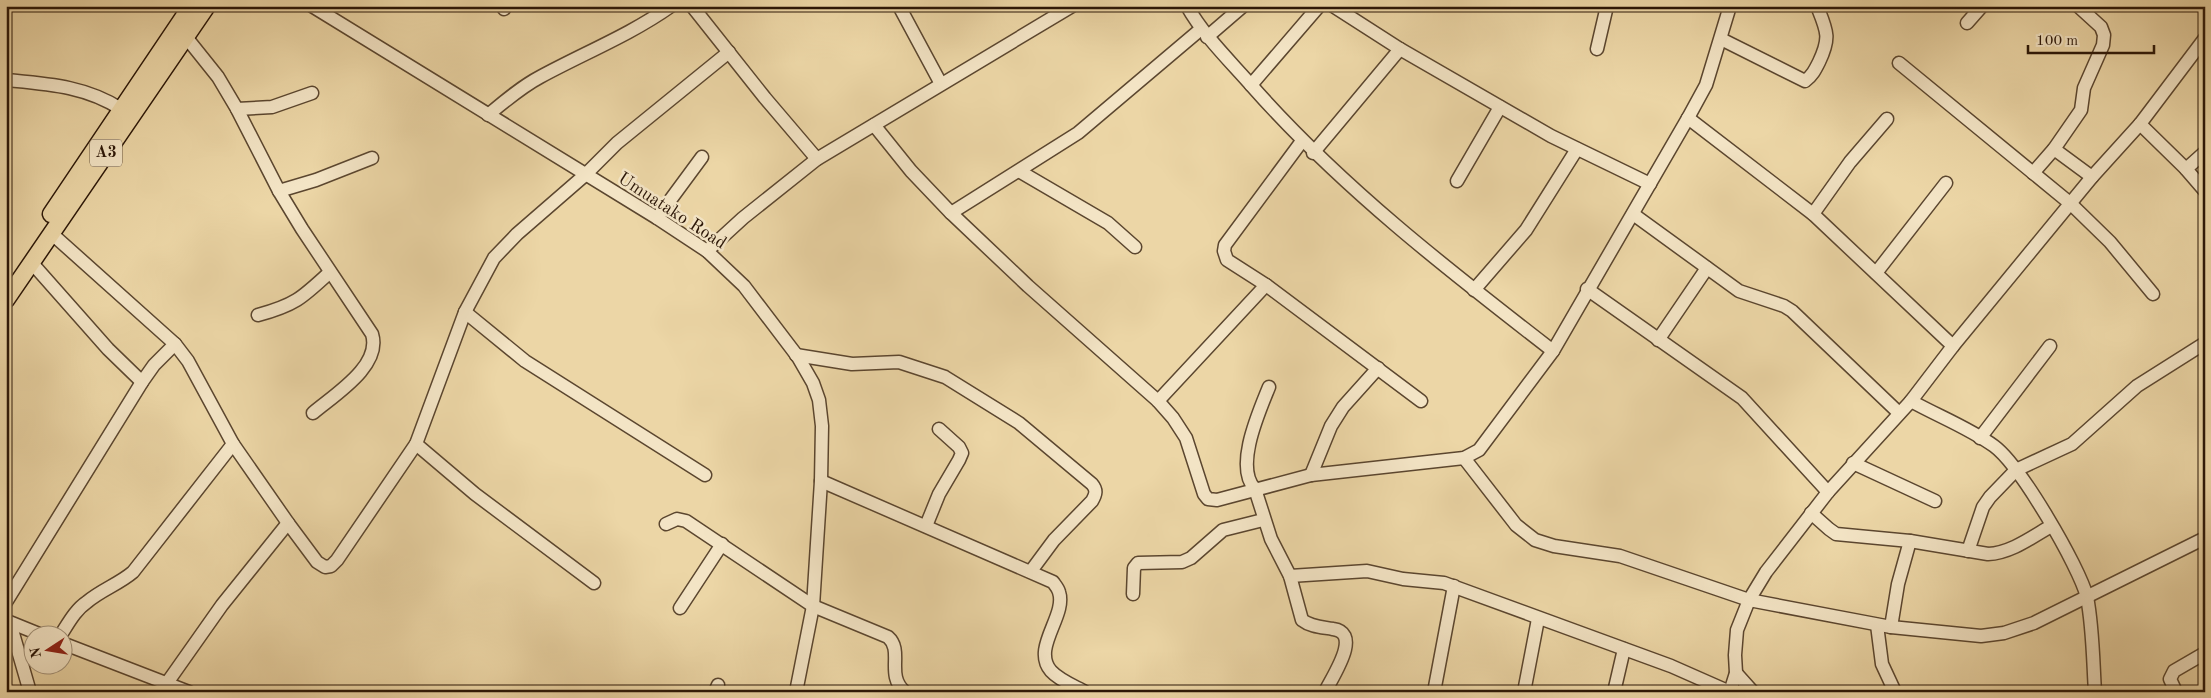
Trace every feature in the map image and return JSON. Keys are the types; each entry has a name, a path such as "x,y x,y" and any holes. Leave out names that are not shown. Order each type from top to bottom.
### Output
{"main road":[{"name":"A3","path":"6,281 191,6"},
{"name":"A3","path":"6,300 207,6"}],"street":[{"name":"Umuatako Road","path":"312,6 584,175 657,218 707,252 744,286 796,355 813,383 819,400 822,426 821,480 813,606 796,692"},
{"path":"488,115 520,89 541,76 646,24 671,6"},
{"path":"692,6 817,160"},
{"path":"898,6 941,84"},
{"path":"707,252 742,218 817,160 1072,6"},
{"path":"1187,6 1204,33 1314,153 1381,213 1474,290 1553,351"},
{"path":"951,213 1078,133 1204,33 1243,6"},
{"path":"1251,85 1319,6"},
{"path":"1333,6 1400,49 1500,107 1577,149 1650,184"},
{"path":"1597,48 1607,6"},
{"path":"874,125 911,171 951,213 1028,286 1158,401 1181,428 1204,494 1208,499 1217,500 1311,475 1464,458 1479,450 1553,351 1587,289 1688,118 1706,85 1730,6"},
{"path":"1721,39 1805,81 1814,73 1828,41 1824,22 1817,6"},
{"path":"1967,23 1982,6"},
{"path":"2033,173 2054,149 2081,110 2084,88 2103,46 2104,35 2101,27 2080,7"},
{"path":"186,37 206,61 238,109 279,191 372,334 373,350 358,376 313,413"},
{"path":"1290,576 1367,571 1454,586 1499,602 1538,619 1671,666 1730,692 1736,673 1737,630 1749,600 1766,572 1811,512 1911,400 2092,177 2140,124 2205,38"},
{"path":"1314,153 1400,49"},
{"path":"51,234 175,344 188,361 233,444 288,523 317,562 325,567 331,566 416,444 465,312 494,258 517,234 645,120 730,52"},
{"path":"1898,62 2071,204 2110,242 2152,294"},
{"path":"6,80 57,85 90,92 121,109"},
{"path":"238,109 272,107 312,93"},
{"path":"1457,181 1500,107"},
{"path":"1688,118 1813,214 1953,346"},
{"path":"1813,214 1850,162 1887,120"},
{"path":"2140,124 2186,169 2205,191"},
{"path":"1302,141 1225,244 1224,251 1227,260 1266,285 1421,401"},
{"path":"1474,290 1526,230 1577,149"},
{"path":"2054,149 2092,177"},
{"path":"2186,169 2205,152"},
{"path":"657,218 702,156"},
{"path":"279,191 316,180 372,158"},
{"path":"1019,171 1108,223 1135,247"},
{"path":"1876,273 1946,183"},
{"path":"1633,214 1739,291 1784,306 1792,311 1899,413"},
{"path":"31,262 108,349 142,382"},
{"path":"1658,340 1707,268"},
{"path":"258,316 291,305 330,272"},
{"path":"1158,401 1266,285"},
{"path":"1587,289 1742,398 1828,492"},
{"path":"465,312 525,361 705,475"},
{"path":"1968,551 1983,507 2016,470 2072,444 2137,386 2205,343"},
{"path":"6,602 142,382 175,344"},
{"path":"1980,438 2050,346"},
{"path":"796,355 852,364 905,363 945,377 1019,422 1092,484 1095,488 1095,495 1092,501 1054,540 1031,571"},
{"path":"1311,475 1331,426 1343,407 1378,368"},
{"path":"1268,387 1257,418 1247,457 1249,483 1254,489 1271,539 1290,576 1302,620 1311,626 1336,629 1343,633 1347,640 1346,648 1325,692"},
{"path":"1911,400 1994,447 2016,470 2068,552 2086,596 2095,692"},
{"path":"926,526 939,494 960,460 962,452 939,429"},
{"path":"67,626 79,608 88,600 122,582 133,572 233,444"},
{"path":"416,444 475,494 594,583"},
{"path":"1464,458 1516,525 1535,540 1554,546 1620,556 1749,600 1891,627 1981,636 2004,633 2034,623 2205,538"},
{"path":"1853,463 1935,500"},
{"path":"821,480 1053,582 1059,592 1060,603 1045,649 1045,662 1052,672 1078,690"},
{"path":"1811,512 1836,534 1910,541 1998,554 2013,548 2051,526"},
{"path":"666,524 677,519 686,521 813,606 888,637 894,646 896,680 905,692"},
{"path":"1133,594 1134,568 1138,563 1182,562 1191,558 1224,530 1263,520"},
{"path":"167,684 232,591 288,523"},
{"path":"1891,627 1898,584 1910,541"},
{"path":"680,608 722,544"},
{"path":"1434,692 1454,586"},
{"path":"1524,692 1538,619"},
{"path":"8,622 22,627"},
{"path":"8,622 30,692"},
{"path":"1877,625 1882,664 1895,692"},
{"path":"72,647 184,691"},
{"path":"1614,692 1624,649"},
{"path":"2176,692 2170,679 2174,672 2205,653"},
{"path":"1736,673 1753,692"}]}
